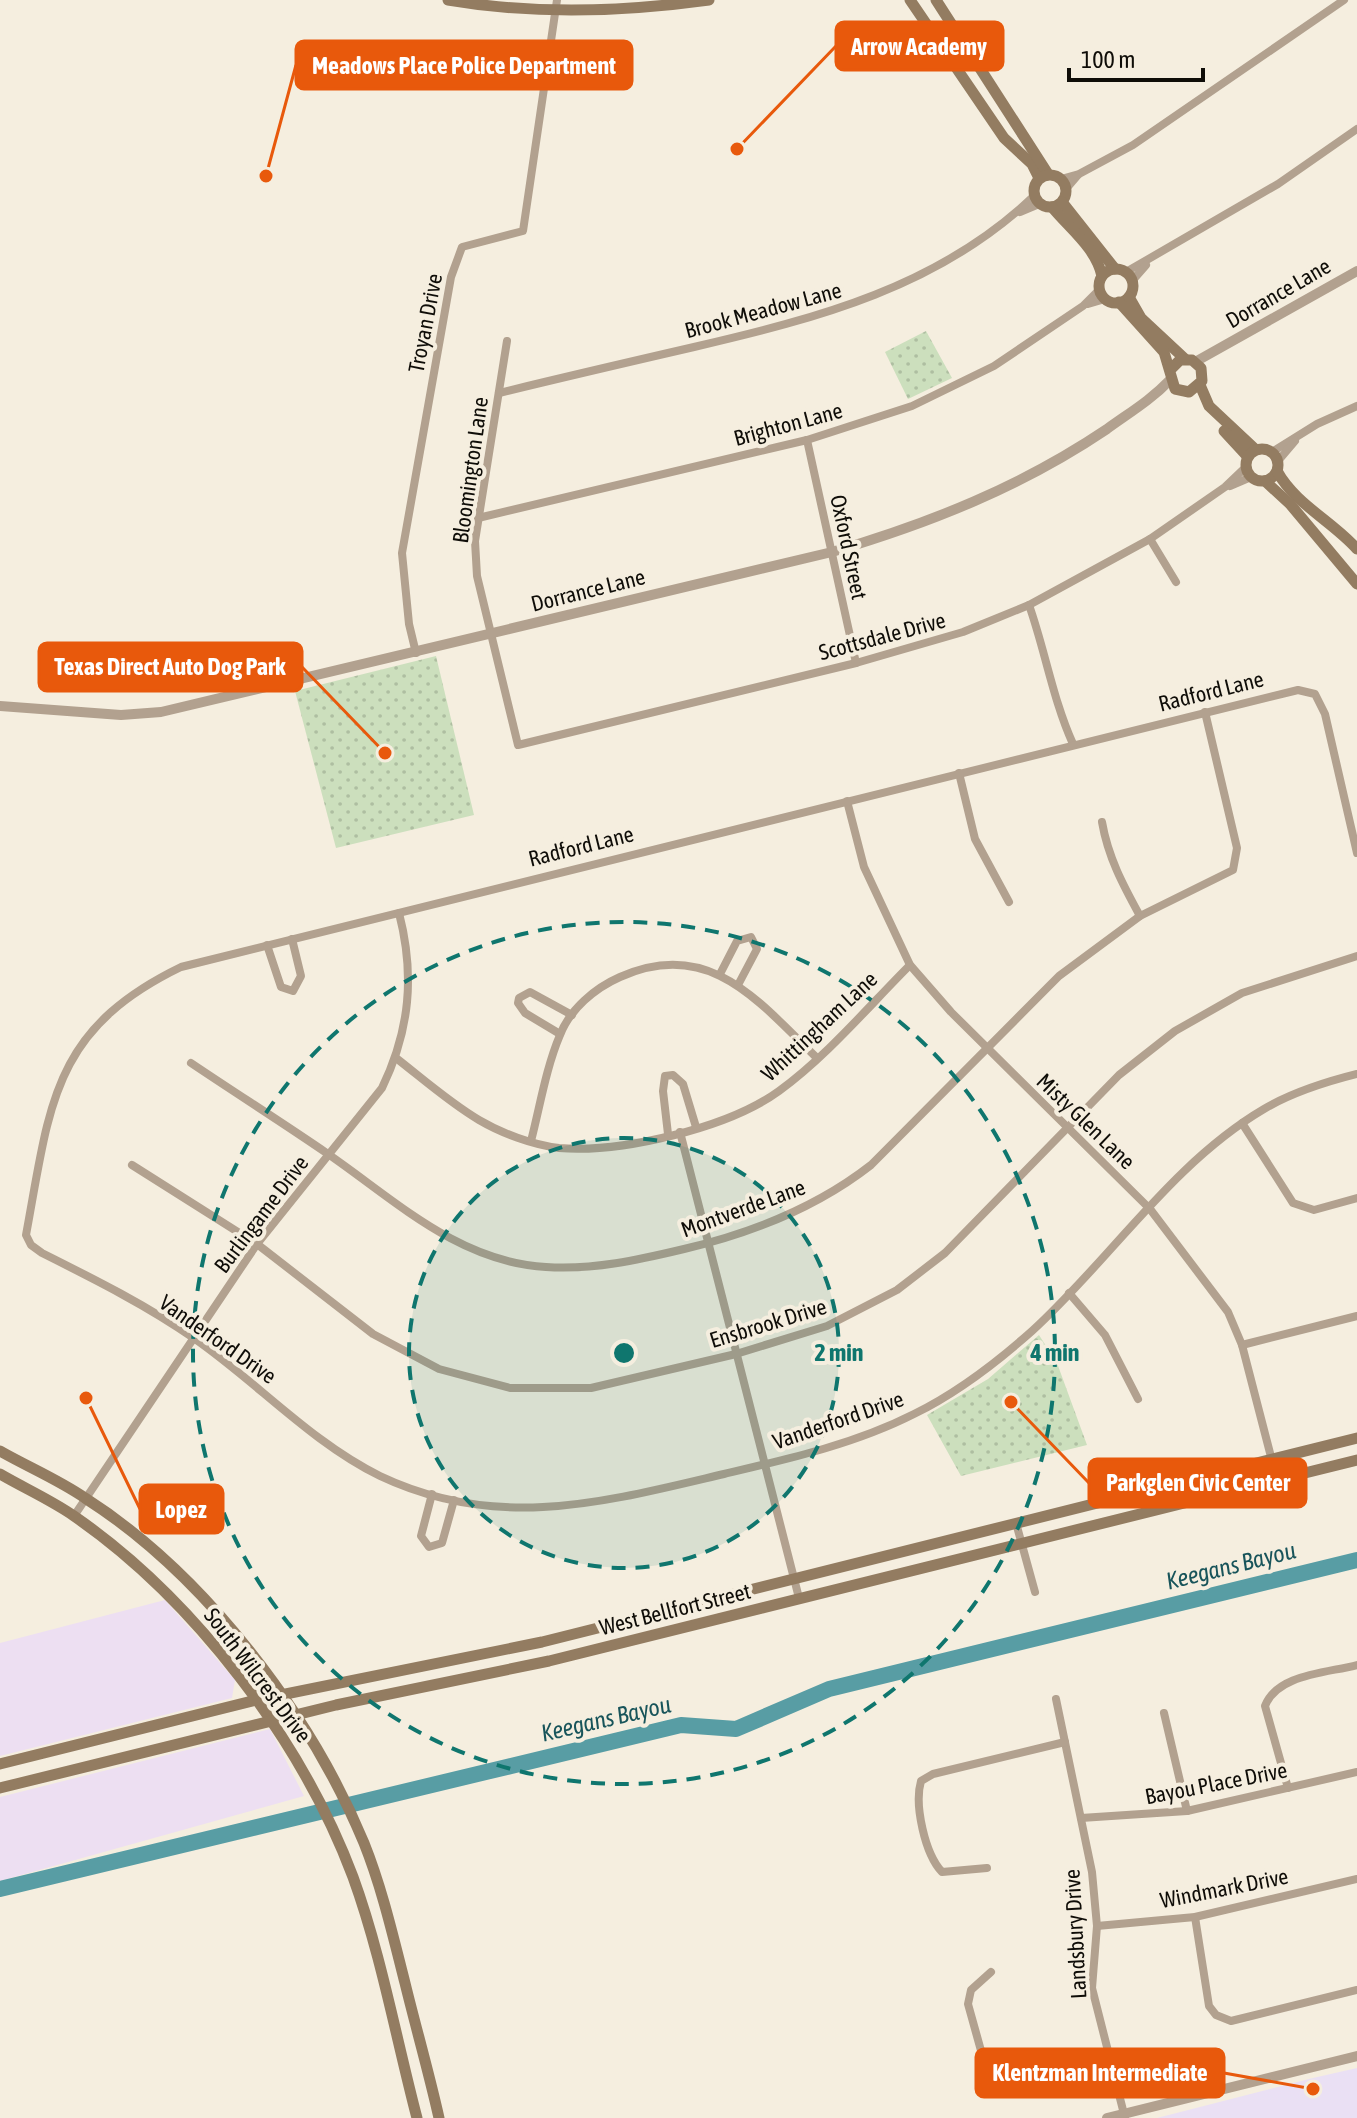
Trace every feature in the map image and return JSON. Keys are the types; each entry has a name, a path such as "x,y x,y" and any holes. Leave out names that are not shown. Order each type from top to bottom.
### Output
{"main road":[{"path":"448,0 624,10 709,0"},
{"path":"910,0 1004,138 1044,176 1064,184 1057,204"},
{"path":"936,0 1044,176"},
{"path":"1044,176 1034,186 1037,200 1057,204 1125,274 1124,299 1164,352 1172,379 1189,392 1357,584"},
{"path":"1057,204 1100,264 1102,294 1124,299 1190,361 1201,379 1209,406 1250,463"},
{"path":"1102,276 1125,274"},
{"path":"1172,379 1190,361"},
{"path":"1189,392 1201,379"},
{"path":"1250,463 1276,461"},
{"path":"1265,481 1276,461"},
{"path":"1276,461 1293,495 1354,546 1333,555"},
{"name":"West Bellfort Street","path":"0,1764 256,1700 415,1669 616,1623 1357,1438"},
{"name":"South Wilcrest Drive","path":"0,1451 86,1498 169,1566 237,1637 296,1715 335,1784 374,1871 439,2118"},
{"name":"West Bellfort Street","path":"0,1788 296,1715 622,1643 1357,1460"},
{"name":"South Wilcrest Drive","path":"0,1474 74,1516 180,1606 271,1722 313,1791 354,1881 417,2118"},
{"path":"153,1582 169,1566"},
{"path":"616,1623 622,1643"},
{"path":"415,1669 420,1688"},
{"path":"92,1741 98,1763"},
{"path":"371,1938 392,1932"}],"street":[{"path":"1064,184 1133,145 1344,0"},
{"name":"Troyan Drive","path":"416,653 409,624 402,553 451,277 462,247 523,231 556,5"},
{"path":"1125,274 1278,184 1357,129"},
{"name":"Brook Meadow Lane","path":"499,393 802,322 870,299 930,270 1037,200"},
{"name":"Dorrance Lane","path":"1190,361 1219,351 1357,271"},
{"name":"Brighton Lane","path":"478,518 807,440 912,406 994,366 1102,294"},
{"name":"Bloomington Lane","path":"507,341 478,518 477,576 518,745"},
{"name":"Dorrance Lane","path":"1201,379 1219,351"},
{"name":"Dorrance Lane","path":"0,706 121,715 161,712 832,552 915,527 1002,492 1073,452 1153,397 1172,379"},
{"path":"1276,461 1298,437 1357,406"},
{"name":"Oxford Street","path":"807,440 856,663"},
{"name":"Scottsdale Drive","path":"518,745 856,663 963,632 1029,605 1150,539 1225,487 1250,463"},
{"path":"1150,539 1176,582"},
{"path":"1029,605 1047,654 1062,719 1073,744"},
{"name":"Radford Lane","path":"26,1235 45,1130 61,1076 100,1020 141,986 181,967 1284,692 1310,691 1318,697 1325,714 1357,853"},
{"name":"Montverde Lane","path":"191,1063 329,1155 426,1225 472,1251 544,1267 614,1266 709,1244 801,1211 848,1183 871,1165 1059,976 1140,916 1233,870 1237,855 1205,712"},
{"path":"959,773 975,839 1009,902"},
{"name":"Misty Glen Lane","path":"847,801 864,867 910,965 986,1048 1150,1209 1228,1312 1242,1345 1277,1480"},
{"path":"1102,822 1107,848 1118,877 1140,916"},
{"name":"Burlingame Drive","path":"74,1516 257,1244 368,1108 396,1058 410,992 408,947 399,913"},
{"path":"720,974 737,941 751,937 757,949 738,985"},
{"path":"267,945 281,987 293,991 301,976 292,939"},
{"name":"Ensbrook Drive","path":"132,1165 257,1244 373,1334 439,1369 510,1388 591,1388 736,1354 827,1326 897,1290 945,1253 1119,1075 1206,1012 1264,985 1357,956"},
{"path":"531,1141 560,1034 572,1015 605,984 631,973 680,964 720,974 738,985 817,1058"},
{"name":"Whittingham Lane","path":"396,1058 478,1120 531,1141 556,1147 592,1148 680,1132 758,1104 796,1078 910,965"},
{"path":"560,1034 525,1013 518,1003 519,998 530,992 537,994 572,1015"},
{"name":"Vanderford Drive","path":"26,1235 31,1245 42,1253 194,1338 346,1457 383,1477 454,1500 509,1509 587,1505 765,1464 850,1440 915,1414 982,1372 1033,1330 1150,1209 1242,1123 1291,1095 1357,1074"},
{"path":"668,1134 663,1091 665,1076 677,1077 683,1084 696,1127"},
{"path":"1242,1123 1293,1203 1314,1210 1357,1198"},
{"path":"680,1132 799,1598"},
{"path":"1069,1293 1105,1335 1138,1399"},
{"path":"1242,1345 1357,1316"},
{"path":"432,1494 421,1536 429,1547 442,1543 454,1500"},
{"path":"1016,1523 1035,1592"},
{"path":"1288,1788 1265,1706 1270,1694 1282,1684 1357,1665"},
{"name":"Landsbury Drive","path":"1056,1699 1092,1872 1097,1926 1092,1988 1124,2116"},
{"path":"1164,1713 1187,1811"},
{"path":"987,1868 942,1872 932,1861 917,1794 921,1781 933,1774 1065,1742"},
{"name":"Bayou Place Drive","path":"1081,1818 1187,1811 1357,1772"},
{"name":"Windmark Drive","path":"1097,1926 1195,1917 1357,1879"},
{"path":"1195,1917 1209,2006 1216,2015 1231,2021 1357,1990"},
{"path":"991,1972 971,1990 968,2004 985,2065 991,2074 1005,2076 1108,2052"},
{"path":"1107,2118 1357,2056"}],"shaded area":[{"path":"165,1600 235,1680 232,1698 0,1756 0,1643"},
{"path":"270,1729 304,1796 0,1881 0,1797"},
{"path":"1357,2068 1357,2118 1157,2118 1313,2078"}],"green space":[{"path":"926,331 952,378 908,399 885,352"},
{"path":"436,656 474,815 336,848 295,691"},
{"path":"1039,1335 1057,1363 1087,1445 961,1476 927,1415 988,1379"}],"waterway":[{"name":"Keegans Bayou","path":"0,1889 681,1725 736,1729 829,1689 1357,1560"}],"place":[{"name":"Arrow Academy","path":"737,149"},
{"name":"Meadows Place Police Department","path":"266,176"},
{"name":"Texas Direct Auto Dog Park","path":"385,753"},
{"name":"Lopez","path":"86,1398"},
{"name":"Parkglen Civic Center","path":"1011,1402"},
{"name":"Klentzman Intermediate","path":"1313,2089"}]}
